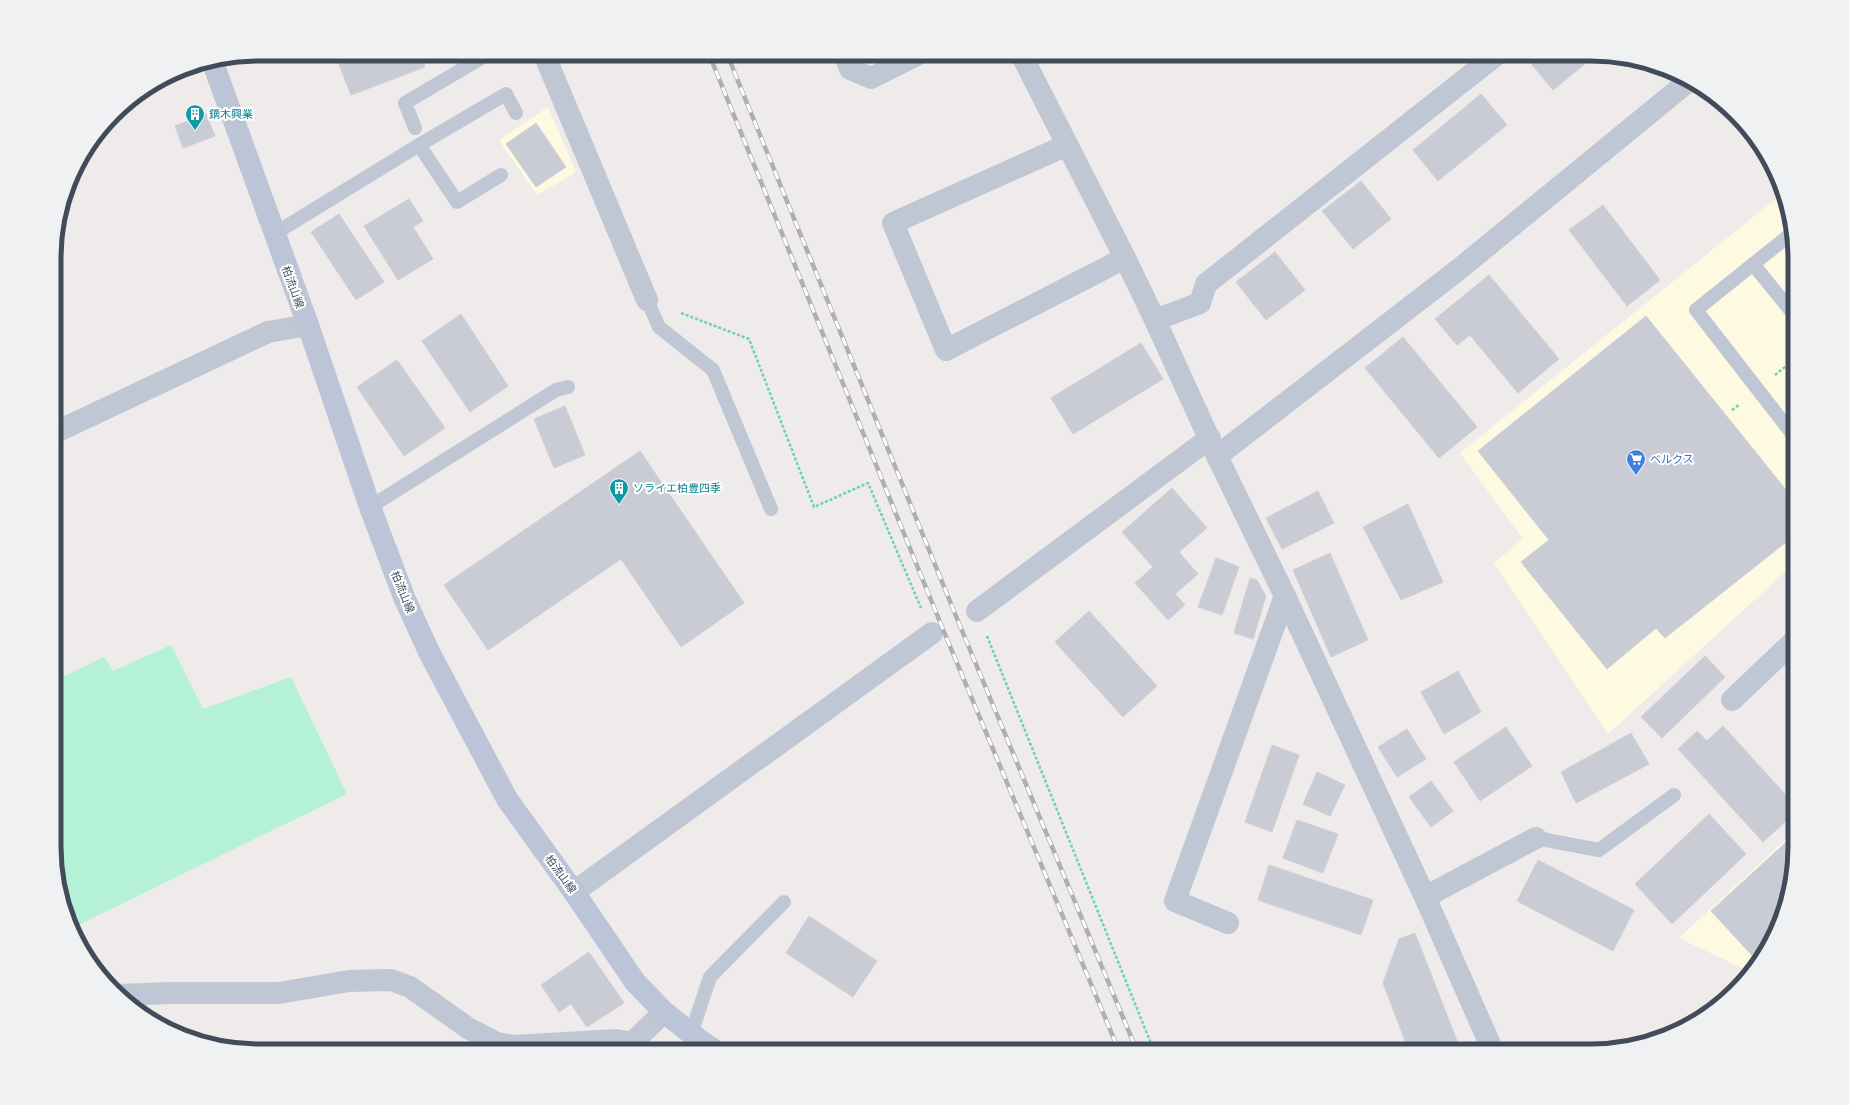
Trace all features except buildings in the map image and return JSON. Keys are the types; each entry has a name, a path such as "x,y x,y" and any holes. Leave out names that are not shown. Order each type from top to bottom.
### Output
{"main road":[{"name":"柏流山線","path":"214,66 308,325 370,507 404,597 429,652 507,799 574,892 635,982 664,1012 706,1044"}],"street":[{"path":"547,61 647,300"},
{"path":"847,61 850,69 871,78 905,61"},
{"path":"1025,61 1155,320 1213,447 1285,596 1425,897 1490,1044"},
{"path":"1155,320 1200,303 1206,284 1488,61"},
{"path":"977,611 1213,447 1458,270 1685,84"},
{"path":"1067,145 893,223 946,350 1125,258"},
{"path":"61,430 268,332 308,325"},
{"path":"1228,922 1175,902 1285,596"},
{"path":"574,892 932,633"},
{"path":"1732,700 1788,647"},
{"path":"1425,897 1536,838"},
{"path":"128,995 169,993 279,993 349,981 391,980 410,987 468,1028 498,1043 503,1044"},
{"path":"638,1044 664,1012"},
{"path":"548,1044 616,1040 627,1044"}],"lane":[{"path":"415,128 405,103 476,61"},
{"path":"274,234 419,145 506,94 516,113"},
{"path":"419,145 457,202 501,174"},
{"path":"1787,237 1696,310 1788,426"},
{"path":"1753,264 1788,308"},
{"path":"647,300 659,327 713,370 771,509"},
{"path":"370,507 556,390 568,388"},
{"path":"1536,838 1599,850 1674,795"},
{"path":"691,1034 710,976 784,902"}],"path":[{"path":"647,300 749,339 814,507 868,483 932,633"},
{"path":"977,611 1151,1044"}],"shaded area":[{"path":"548,107 576,172 537,195 499,140"},
{"name":"ベルクス","path":"1779,196 1788,245 1788,569 1608,734 1494,563 1523,539 1460,453"},
{"path":"1788,837 1788,860 1778,911 1762,946 1745,970 1679,938"}],"green space":[{"path":"171,645 203,709 291,677 347,794 77,925 71,911 61,860 61,678 104,657 113,671"}],"railway":[{"path":"712,61 942,627 1116,1044"},
{"path":"730,61 958,621 1134,1044"}],"place":[{"name":"鏑木興業","path":"195,131"},
{"name":"ベルクス","path":"1636,476"},
{"name":"ソライエ柏豊四季","path":"619,505"}]}
